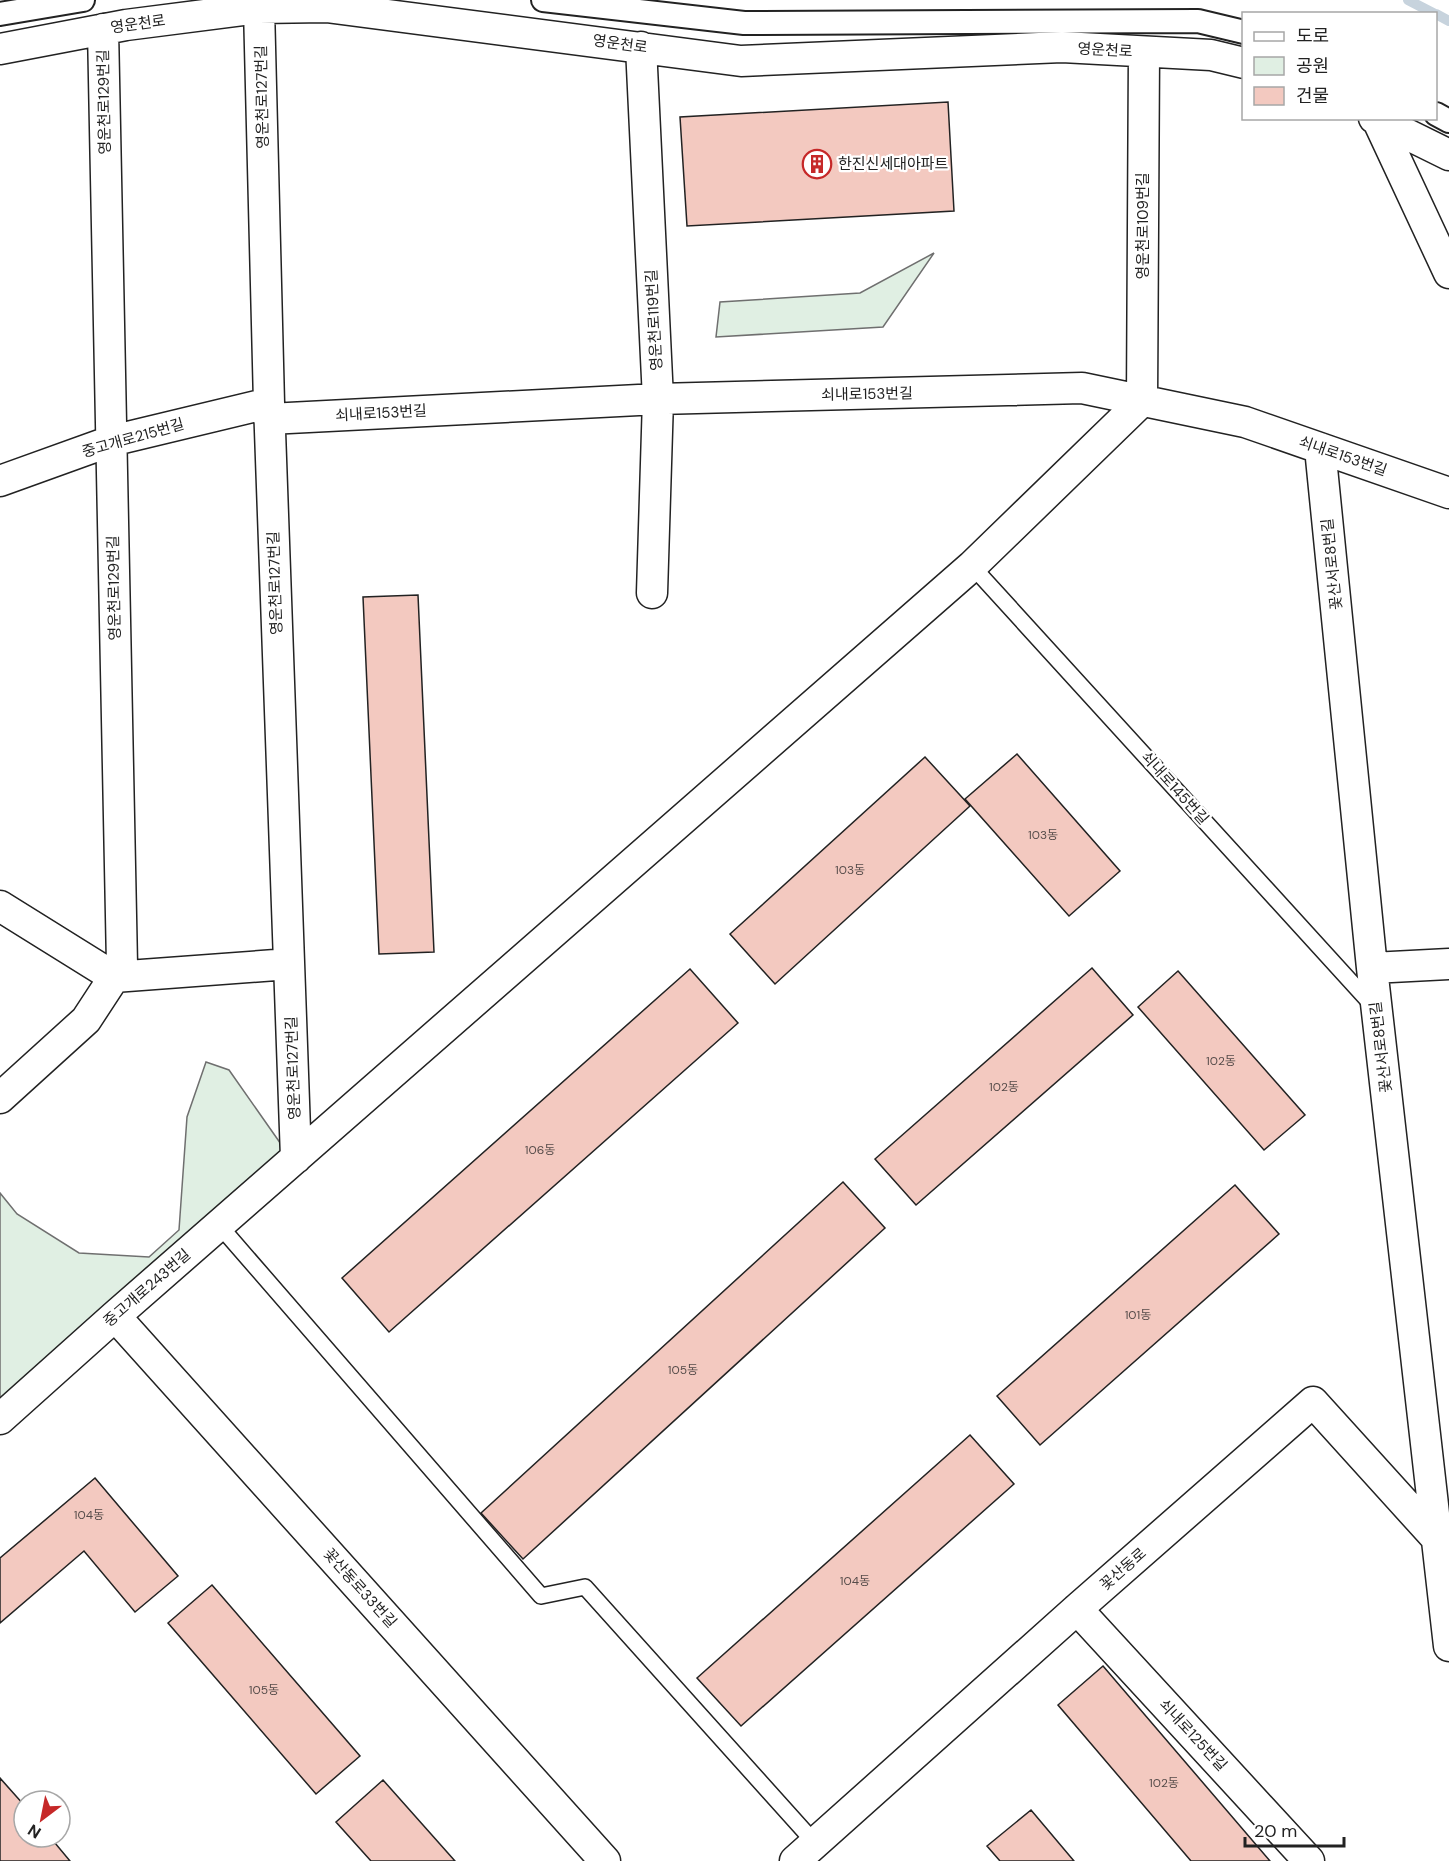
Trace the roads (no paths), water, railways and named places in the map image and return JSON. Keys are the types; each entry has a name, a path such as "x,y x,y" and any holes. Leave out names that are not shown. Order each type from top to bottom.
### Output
{"street":[{"path":"0,15 83,0"},
{"path":"543,0 744,22 1198,21 1242,32"},
{"name":"영운천로","path":"0,49 103,29 260,8 326,7 741,61 1062,47 1211,55 1242,63"},
{"name":"영운천로127번길","path":"260,8 269,411 296,1158"},
{"name":"영운천로129번길","path":"0,1098 86,1020 122,965 103,29"},
{"name":"영운천로119번길","path":"641,47 658,399 652,593"},
{"name":"영운천로109번길","path":"1142,400 1144,52"},
{"path":"1376,120 1449,155"},
{"path":"1376,120 1449,273"},
{"name":"쇠내로153번길","path":"269,411 1082,388 1245,422 1449,493"},
{"name":"중고개로243번길","path":"0,1419 972,566 1142,400"},
{"name":"중고개로215번길","path":"0,481 111,441 269,411"},
{"name":"꽃산서로8번길","path":"1320,448 1372,968 1441,1527 1449,1646"},
{"path":"0,906 114,977 289,964"},
{"path":"1372,968 1449,964"},
{"name":"꽃산동로33번길","path":"115,1316 605,1861"},
{"name":"꽃산동로","path":"805,1852 1313,1402 1441,1527"},
{"name":"쇠내로125번길","path":"1077,1609 1309,1861"}],"lane":[{"name":"쇠내로145번길","path":"972,566 1377,1010"},
{"path":"219,1225 541,1596 585,1587 805,1852"}],"waterway":[{"path":"1408,0 1431,12"},
{"path":"1437,15 1449,21"}],"place":[{"name":"한진신세대아파트","path":"817,164"}]}
